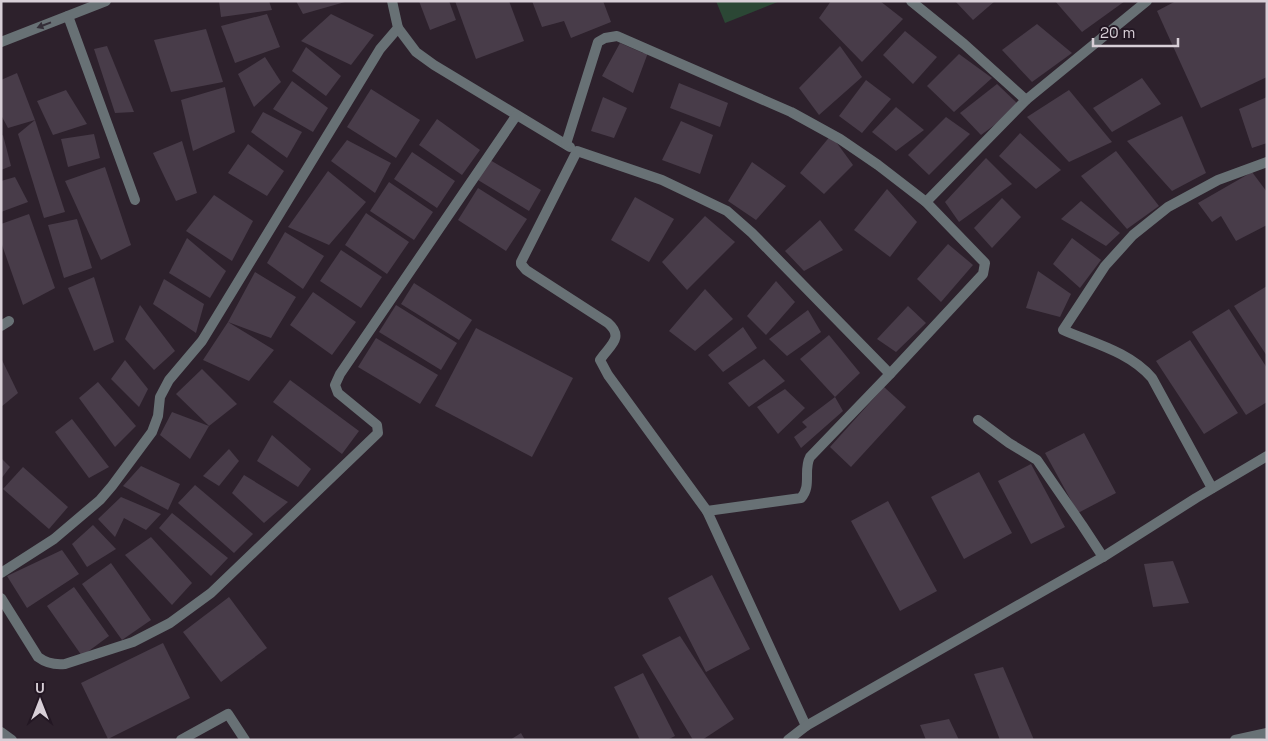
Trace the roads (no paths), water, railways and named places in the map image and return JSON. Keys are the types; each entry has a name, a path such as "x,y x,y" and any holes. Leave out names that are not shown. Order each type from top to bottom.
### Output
{"street":[{"path":"1,42 106,1"},
{"path":"392,1 398,28 416,52 516,116 577,150 662,180 727,212 752,233 890,374"},
{"path":"911,1 964,44 1026,100"},
{"path":"926,202 1026,100 1147,1"},
{"path":"68,16 135,200"},
{"path":"1,573 54,539 100,500 142,447 152,432 158,416 160,397 169,380 202,341 380,49 398,28"},
{"path":"566,144 598,42 604,38 617,36 791,112 840,139 926,202 985,263 984,274 810,457 807,466 807,488 801,498 707,511"},
{"path":"1,598 38,657 48,663 65,664 139,639 170,623 211,593 378,433 377,426 338,393 335,385 340,374 516,116"},
{"path":"577,150 521,264 526,270 608,323 614,329 615,339 600,360 601,363 707,511 806,726"},
{"path":"1212,488 1152,378 1143,367 1131,359 1063,330 1105,266 1133,235 1168,207 1210,184 1267,162"},
{"path":"978,420 1009,443 1037,460 1103,557"},
{"path":"788,740 806,726 1103,557 1212,488 1267,456"},
{"path":"181,740 228,714 245,740"},
{"path":"1,732 12,740"},
{"path":"1235,740 1267,732"}]}
